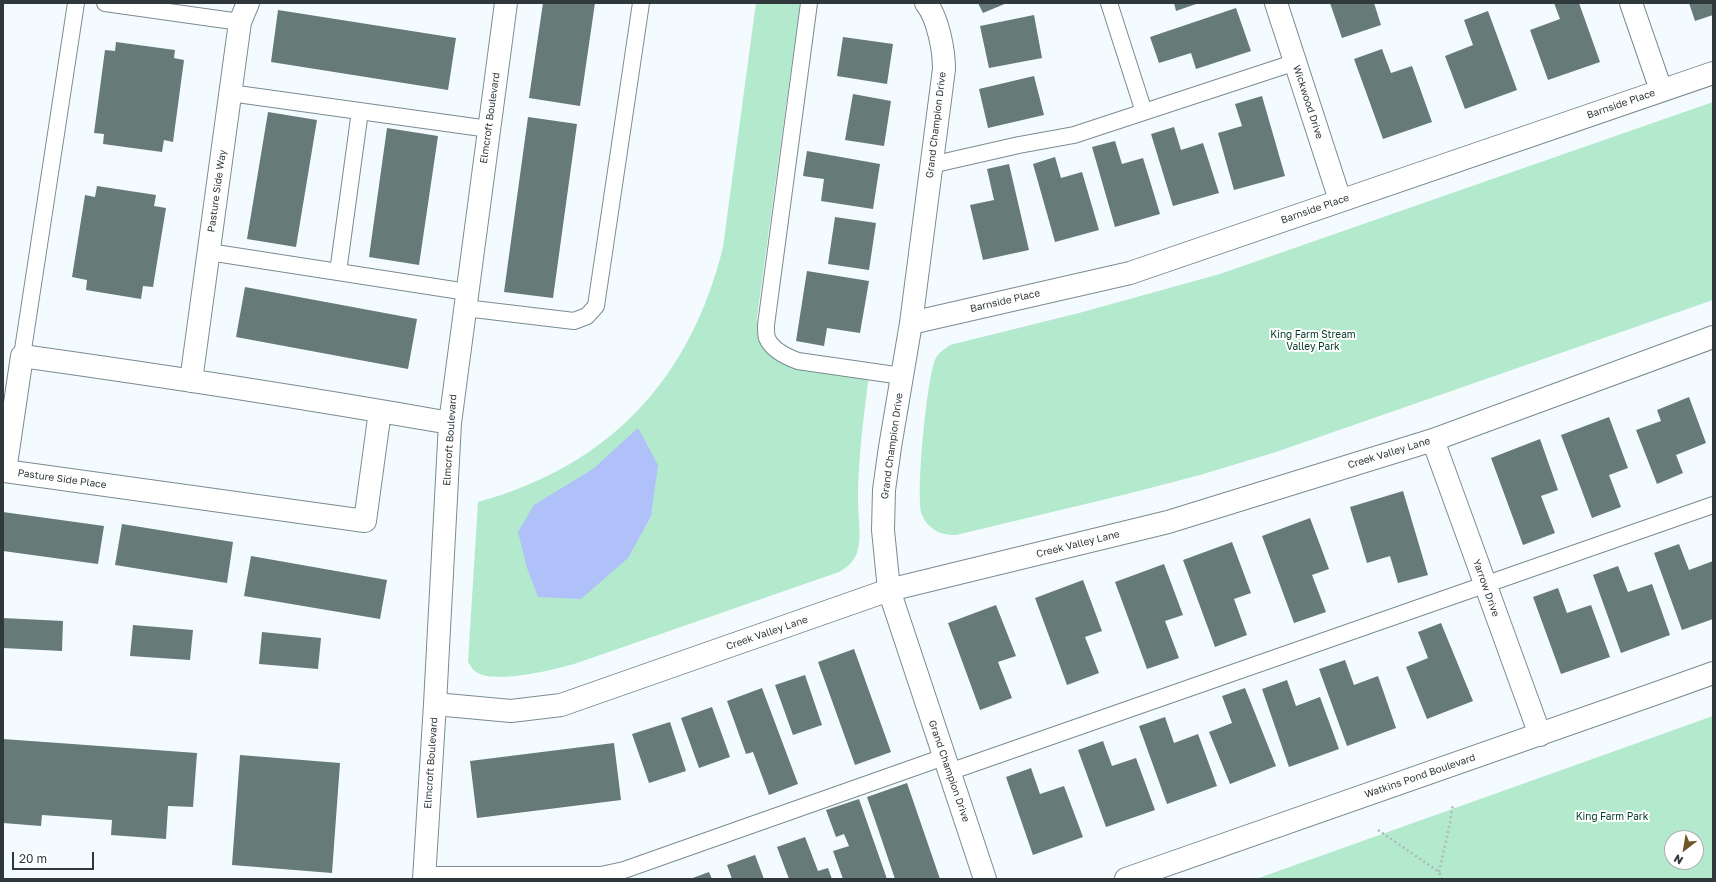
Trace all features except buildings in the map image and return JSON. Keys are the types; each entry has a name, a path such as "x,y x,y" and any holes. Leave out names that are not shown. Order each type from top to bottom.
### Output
{"street":[{"name":"Elmcroft Boulevard","path":"424,877 436,704 450,423 506,3"},
{"name":"Grand Champion Drive","path":"926,3 940,37 944,54 944,69 911,323 884,490 883,530 889,590 985,879"},
{"name":"Wickwood Drive","path":"1276,3 1340,200"},
{"path":"1631,3 1661,90"},
{"name":"Pasture Side Way","path":"191,381 230,93 244,13"},
{"name":"Barnside Place","path":"911,323 1130,273 1713,73"},
{"name":"Creek Valley Lane","path":"436,704 511,711 561,705 889,590 1168,522 1433,440 1713,338"},
{"path":"22,356 191,381 450,423"},
{"name":"Pasture Side Place","path":"22,356 5,471 365,522 380,411"},
{"name":"Yarrow Drive","path":"1433,440 1540,735"},
{"name":"Watkins Pond Boulevard","path":"1126,879 1355,798 1540,735 1713,673"}],"lane":[{"path":"22,356 76,3"},
{"path":"105,3 244,13"},
{"path":"209,252 338,272 466,300 574,321 586,316 596,306 641,3"},
{"path":"809,3 766,325 768,339 779,352 798,361 902,376"},
{"path":"1109,3 1144,112"},
{"path":"931,165 1019,145 1074,135 1296,62"},
{"path":"230,93 489,130"},
{"path":"338,272 360,111"},
{"path":"424,877 601,875 624,870 1485,584 1713,504"}],"path":[{"path":"1442,879 1440,872 1453,804"},
{"path":"1378,830 1440,872"}],"green space":[{"path":"756,3 800,3 757,317 758,329 766,349 869,375 859,462 858,498 860,537 857,553 851,563 839,572 580,662 544,671 513,676 487,676 478,673 473,670 468,662 478,502 525,486 567,465 605,440 638,410 666,376 690,337 709,294 723,247"},
{"name":"King Farm Stream Valley Park","path":"1713,102 1713,300 1276,452 1200,475 956,535 936,531 931,528 922,515 920,504 921,463 929,389 935,360 939,353 950,345 1079,313 1220,274"},
{"name":"King Farm Park","path":"1713,716 1713,879 1256,879"}],"water":[{"path":"638,428 658,465 651,516 628,558 581,599 538,597 527,568 518,532 534,505 593,469"}]}
